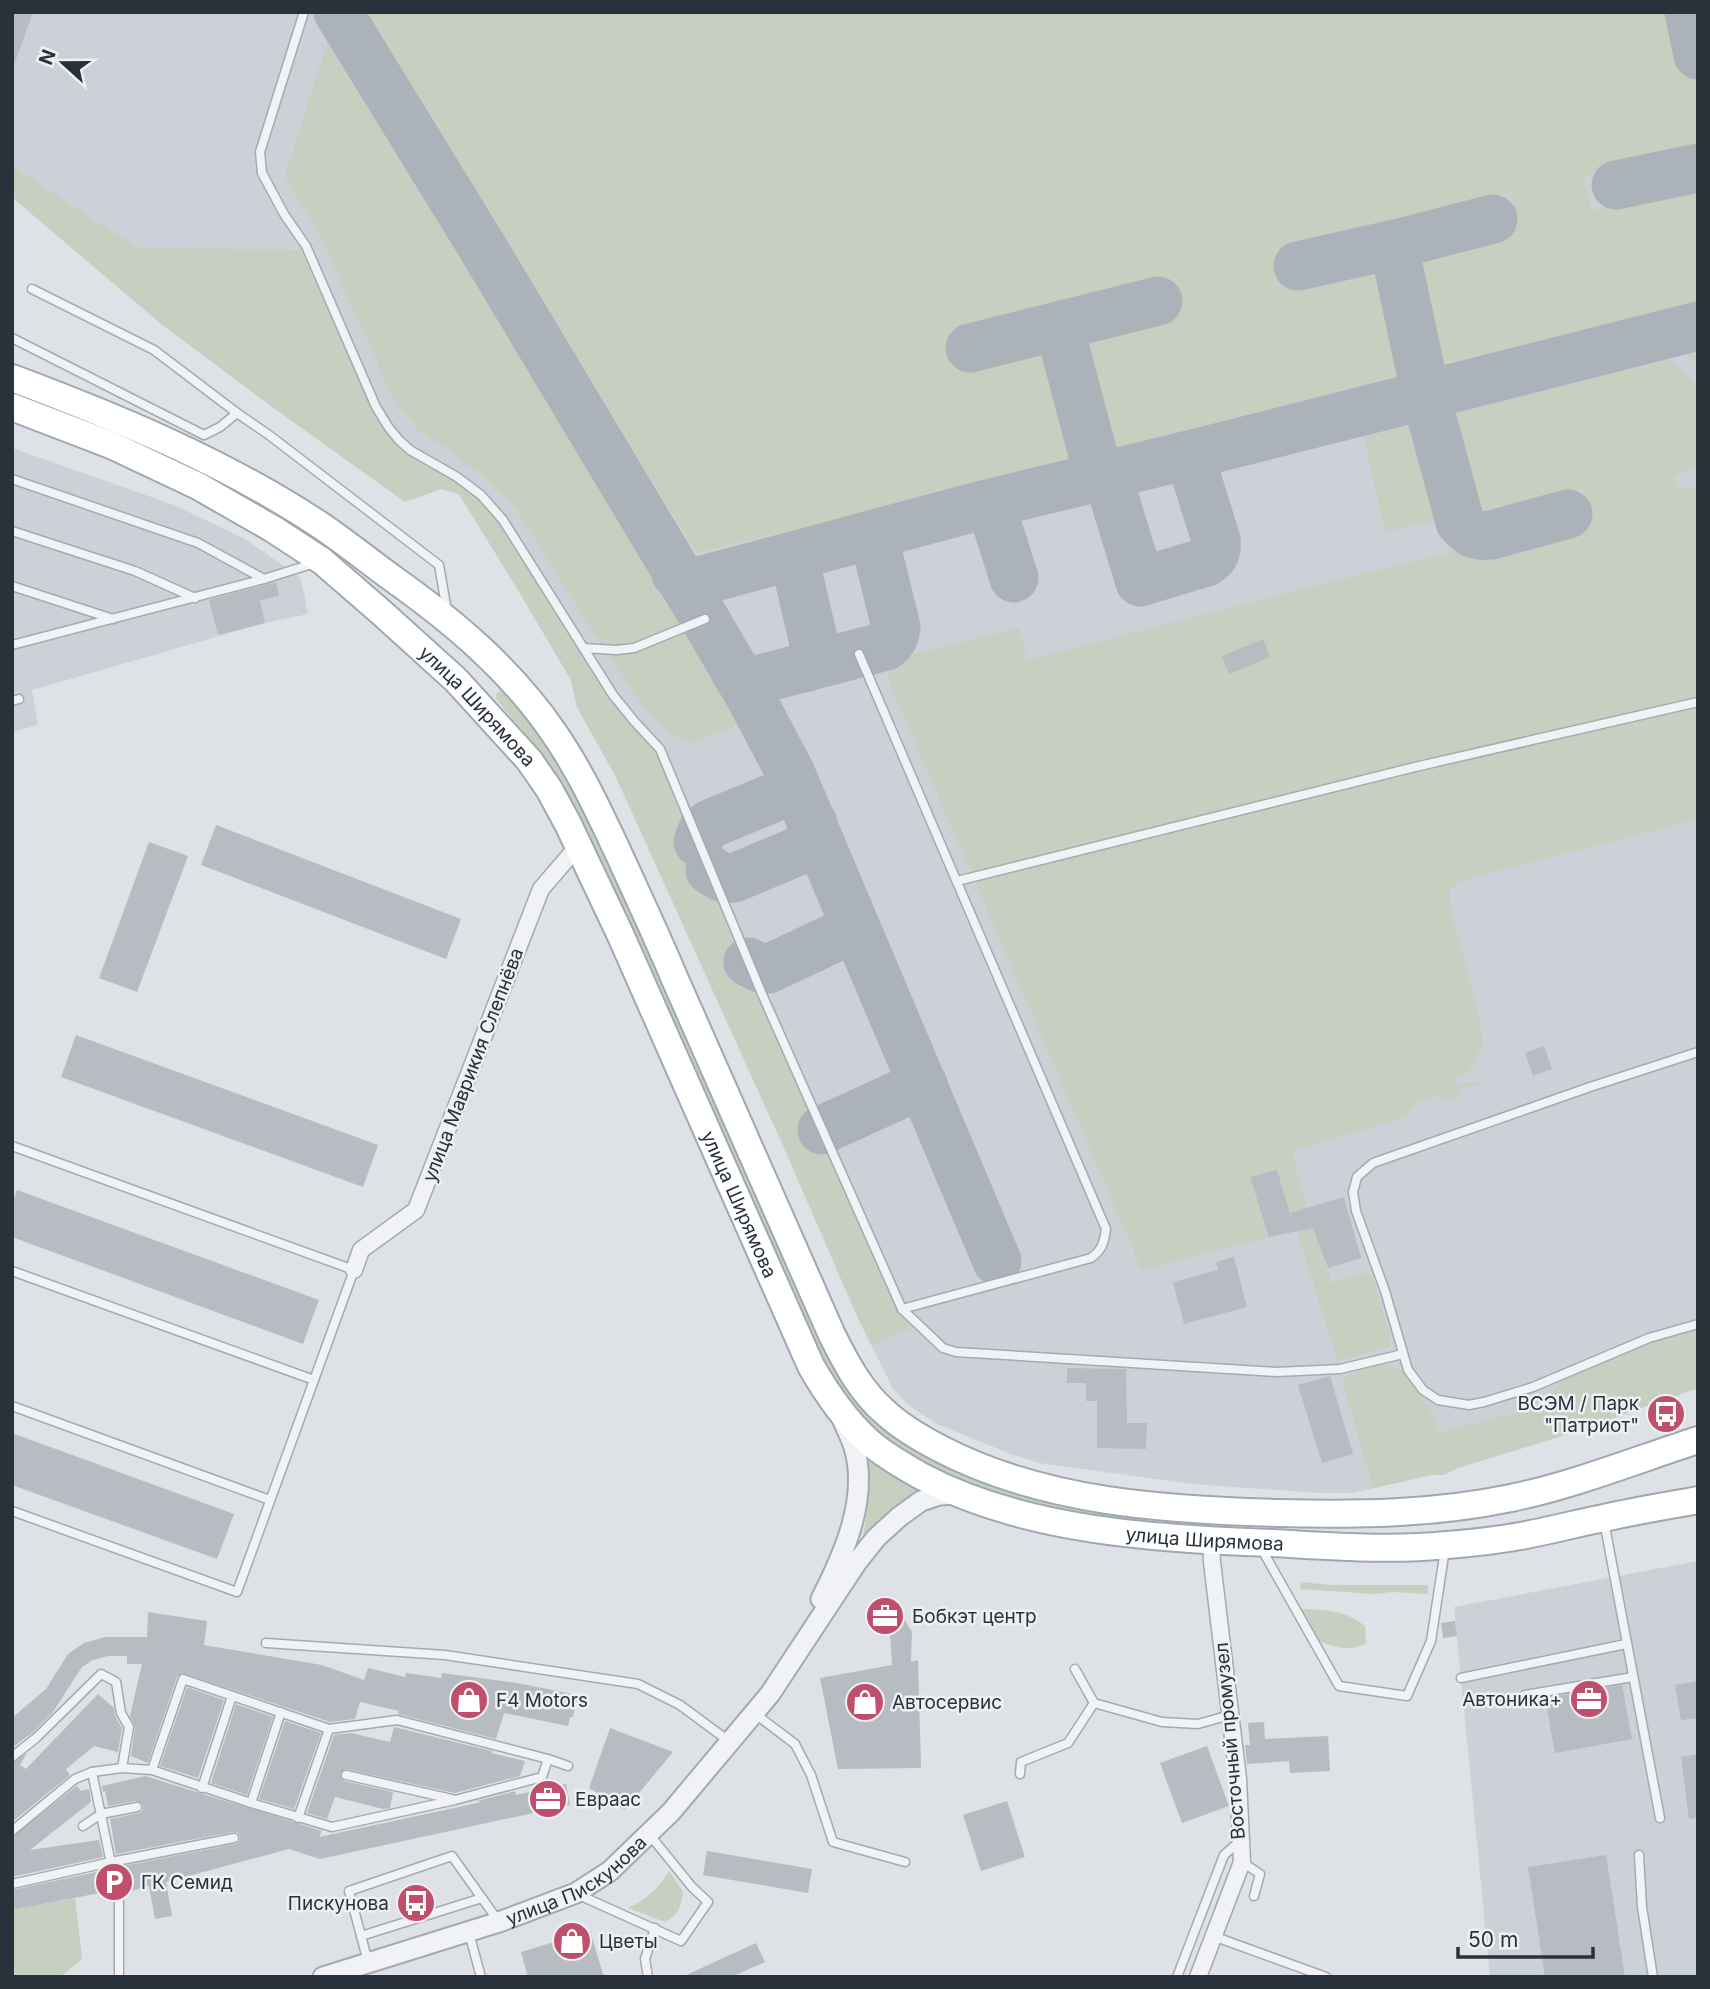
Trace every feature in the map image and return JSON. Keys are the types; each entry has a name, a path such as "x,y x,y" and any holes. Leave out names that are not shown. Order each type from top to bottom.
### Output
{"main road":[{"name":"улица Ширямова","path":"12,378 156,436 274,497 323,527 449,620 487,653 513,681 554,733 592,797 848,1368 886,1413 917,1436 956,1457 986,1469 1044,1488 1102,1500 1162,1507 1317,1514 1396,1513 1511,1498 1552,1488 1698,1440"},
{"name":"улица Ширямова","path":"12,407 111,445 198,486 273,529 321,561 456,680 529,760 549,789 621,936 811,1366 836,1408 879,1450 957,1494 1020,1515 1056,1523 1211,1541 1393,1548 1446,1545 1525,1535 1698,1500"},
{"path":"382,613 412,626 421,621 426,612 421,604 393,579"},
{"path":"487,713 477,696 477,690 484,678 488,674 498,673 513,681"}],"street":[{"name":"улица Маврикия Слепнёва","path":"354,1270 361,1250 416,1210 541,888 578,846"},
{"name":"улица Пискунова","path":"770,1693 829,1583 856,1506 856,1457 851,1438 836,1408"},
{"name":"улица Пискунова","path":"329,1976 499,1922 576,1893 610,1871 671,1812 770,1693 857,1562 876,1538 921,1501 939,1495 957,1494"},
{"name":"Восточный промузел","path":"1198,1977 1242,1863 1238,1779 1211,1541"}],"lane":[{"path":"304,12 260,152 262,173 306,246 376,407 389,428 410,450 457,477 481,495 503,520 613,695 660,749 762,994 902,1309 943,1348 957,1352 1278,1372 1340,1369 1403,1354"},
{"path":"32,289 154,350 439,565 449,620"},
{"path":"12,338 204,435 220,427 237,413"},
{"path":"12,479 198,543 264,579"},
{"path":"12,531 135,571 195,597"},
{"path":"14,643 264,579 321,561"},
{"path":"12,586 113,619"},
{"path":"583,648 634,648 705,619"},
{"path":"859,654 1106,1229 1100,1252 1091,1258 902,1309"},
{"path":"957,881 1415,767 1698,702"},
{"path":"1698,1052 1373,1163 1357,1177 1353,1192 1356,1211 1385,1291 1408,1370 1423,1390 1438,1400 1469,1405 1533,1387 1649,1338 1698,1324"},
{"path":"12,1146 354,1270 237,1592 12,1511"},
{"path":"12,1271 314,1380"},
{"path":"12,1406 270,1500"},
{"path":"1604,1518 1660,1818"},
{"path":"1258,1543 1339,1686 1407,1696 1431,1641 1446,1545"},
{"path":"266,1643 445,1655 638,1684 680,1706 730,1742"},
{"path":"1461,1678 1626,1644"},
{"path":"1075,1668 1094,1703 1162,1722 1198,1724 1230,1715"},
{"path":"12,1757 36,1738 101,1674 116,1682 121,1713 129,1727 122,1768"},
{"path":"1525,1695 1633,1677"},
{"path":"152,1770 183,1679 329,1729 397,1720 568,1766"},
{"path":"202,1787 232,1696"},
{"path":"1020,1774 1021,1762 1068,1743 1094,1703"},
{"path":"251,1803 281,1712"},
{"path":"754,1713 795,1744 811,1775 833,1842 905,1862"},
{"path":"298,1818 329,1729"},
{"path":"12,1831 75,1779 92,1772 122,1768 152,1770 332,1827 455,1800 542,1777 548,1759"},
{"path":"92,1772 119,1902 119,1977"},
{"path":"346,1775 455,1800"},
{"path":"83,1826 101,1814 136,1807"},
{"path":"576,1893 681,1941 708,1902 692,1887 649,1834"},
{"path":"12,1884 234,1838"},
{"path":"1177,1977 1224,1855 1240,1841"},
{"path":"1639,1855 1642,1908 1653,1977"},
{"path":"369,1963 349,1891 452,1856 499,1922"},
{"path":"1242,1863 1260,1874 1254,1896"},
{"path":"361,1936 482,1898"},
{"path":"648,1977 645,1959 654,1928"},
{"path":"468,1931 481,1977"},
{"path":"1213,1936 1326,1977"}],"shaded area":[{"path":"12,12 1698,12 1698,1388 1444,1475 1431,1475 1353,1493 1192,1484 1039,1463 937,1424 908,1405 893,1389 857,1316 616,777 577,707 571,680 459,494 441,489 405,502 160,323 12,197"},
{"path":"12,448 174,505 245,539 301,578 308,614 265,623 32,690 38,725 12,732"},
{"path":"1698,1561 1698,1977 1490,1977 1454,1607"}],"green space":[{"path":"356,12 1681,12 1698,89 1698,144 1583,177 1592,211 1698,182 1698,303 1455,368 1439,361 1410,253 1518,226 1510,192 1280,251 1288,283 1391,257 1416,361 1408,380 1107,456 1071,340 1179,311 1169,281 951,338 959,368 1054,345 1088,458 697,553"},
{"path":"328,39 740,712 733,728 690,743 669,731 647,712 514,506 485,478 419,431 386,385 318,232 285,177"},
{"path":"12,165 139,248 300,250 385,427 488,505 631,721 651,747 662,756 910,1329 871,1345 616,777 577,707 571,680 459,494 441,489 405,502 275,409 160,323 12,197"},
{"path":"1698,332 1698,364 1669,340"},
{"path":"1650,344 1698,384 1698,468 1675,476 1678,489 1698,487 1698,819 1460,881 1449,890 1450,905 1483,1044 1469,1072 1453,1078 1456,1086 1472,1081 1483,1083 1458,1090 1460,1096 1442,1102 1440,1095 1419,1102 1406,1117 1292,1151 1301,1189 1332,1283 1367,1273 1372,1275 1390,1337 1390,1345 1384,1348 1338,1361 1277,1170 1250,1177 1269,1237 1142,1270 890,684 887,669 890,660 1019,628 1027,660 1369,572 1589,520 1583,489 1493,510 1475,505 1452,408 1459,394"},
{"path":"1413,403 1426,409 1452,507 1443,519 1385,532 1360,419"},
{"path":"503,687 583,795 821,1340 838,1374 857,1400 878,1421 1143,1514 1101,1520 1042,1509 947,1477 907,1455 871,1430 827,1373 571,805 534,744 496,699 496,694"},
{"path":"1698,1326 1698,1388 1444,1475 1431,1475 1373,1488 1342,1379 1357,1371 1386,1365 1408,1376 1423,1397 1440,1432 1537,1408 1562,1381 1652,1340"},
{"path":"869,1458 919,1487 918,1492 866,1538 863,1536"},
{"path":"1301,1582 1331,1585 1428,1585 1428,1594 1374,1594 1300,1589"},
{"path":"1300,1609 1343,1614 1358,1621 1365,1626 1366,1643 1348,1648 1335,1647 1317,1640"},
{"path":"669,1871 683,1892 680,1906 673,1916 665,1922 628,1908 652,1893"},
{"path":"75,1898 82,1959 60,1977 12,1977 12,1910"}],"building":[{"path":"12,12 33,12 14,65 12,64"},
{"path":"276,582 279,596 260,600 265,623 218,635 209,600"},
{"path":"1263,639 1270,657 1229,674 1222,656"},
{"path":"216,825 461,919 446,959 201,865"},
{"path":"149,842 188,856 137,992 99,978"},
{"path":"76,1035 378,1145 363,1187 61,1077"},
{"path":"1544,1046 1552,1069 1533,1076 1525,1053"},
{"path":"1277,1170 1290,1213 1344,1197 1361,1258 1328,1268 1313,1228 1269,1237 1250,1177"},
{"path":"17,1190 319,1300 303,1344 12,1237 12,1204"},
{"path":"1234,1257 1247,1307 1184,1324 1173,1282 1218,1270 1216,1262"},
{"path":"1067,1368 1126,1369 1127,1423 1147,1423 1146,1449 1097,1448 1097,1401 1086,1401 1086,1383 1067,1383"},
{"path":"1330,1376 1353,1454 1322,1463 1298,1385"},
{"path":"12,1433 234,1514 217,1559 12,1485"},
{"path":"890,1596 912,1632 911,1662 918,1660 921,1768 838,1769 820,1678 892,1665 890,1634 871,1612"},
{"path":"148,1612 207,1621 204,1645 322,1665 364,1680 368,1668 405,1677 406,1673 441,1678 442,1673 517,1683 578,1695 568,1726 504,1713 496,1739 360,1702 355,1719 330,1722 182,1673 177,1677 148,1763 131,1756 135,1727 130,1716 142,1664 127,1664 127,1656 108,1656 93,1660 82,1667 53,1712 12,1748 12,1718 46,1689 68,1654 84,1643 105,1637 147,1637"},
{"path":"1455,1621 1457,1636 1443,1638 1441,1623"},
{"path":"1698,1681 1698,1718 1681,1720 1675,1685"},
{"path":"1622,1685 1632,1739 1555,1753 1545,1698"},
{"path":"187,1687 224,1700 198,1778 160,1766"},
{"path":"98,1694 114,1708 122,1728 118,1752 94,1746 66,1769 70,1775 12,1822 12,1763 27,1753 20,1765 26,1769"},
{"path":"236,1704 273,1717 247,1795 211,1783"},
{"path":"285,1721 321,1733 294,1809 259,1799"},
{"path":"1264,1722 1265,1739 1328,1736 1330,1771 1290,1773 1289,1761 1247,1764 1245,1745 1250,1745 1248,1723"},
{"path":"394,1727 525,1761 520,1776 455,1793 345,1769 340,1774 344,1781 393,1792 390,1808 383,1809 335,1797 327,1819 307,1813 334,1735 351,1733 390,1742"},
{"path":"610,1728 673,1752 625,1810 589,1788"},
{"path":"1207,1746 1229,1806 1182,1823 1160,1763"},
{"path":"1698,1754 1698,1818 1689,1819 1681,1757"},
{"path":"145,1776 322,1831 319,1837 482,1802 477,1801 516,1791 515,1795 566,1784 570,1805 320,1859 289,1849 166,1882 172,1916 155,1919 149,1886 128,1892 127,1888 123,1889 118,1867 235,1844 240,1837 233,1832 116,1854 110,1819 139,1813 143,1810 143,1805 136,1801 108,1806 102,1786"},
{"path":"77,1786 81,1791 89,1789 91,1802 30,1850 99,1840 103,1857 12,1877 12,1837"},
{"path":"1007,1801 1025,1857 981,1871 963,1815"},
{"path":"707,1851 812,1869 808,1893 703,1875"},
{"path":"1606,1855 1625,1977 1545,1977 1528,1867"},
{"path":"106,1870 110,1891 12,1910 12,1890"},
{"path":"590,1931 604,1977 528,1977 521,1952"},
{"path":"756,1943 765,1962 731,1977 682,1977"}],"taxiway":[{"path":"338,12 481,245 752,700 791,774 997,1261"},
{"path":"1689,12 1698,55"},
{"path":"1616,185 1698,168"},
{"path":"1298,266 1493,219"},
{"path":"1400,243 1396,253 1398,265 1426,396 1460,522 1473,533 1491,535 1568,514"},
{"path":"970,348 1158,301"},
{"path":"1059,326 1099,477"},
{"path":"676,574 688,580 703,580 979,506 1698,326"},
{"path":"1126,471 1114,479 1111,487 1140,582 1206,562 1215,553 1216,540 1194,469 1194,462 1205,451"},
{"path":"979,506 987,508 994,515 1014,578"},
{"path":"736,673 753,681 886,646 893,638 896,627 876,546 887,531"},
{"path":"801,554 796,566 815,647 815,652 805,668"},
{"path":"698,842 703,829 710,824 780,795 788,785 791,774"},
{"path":"710,870 721,877 734,878 803,849 810,838 813,823"},
{"path":"748,962 768,969 855,928"},
{"path":"822,1130 923,1084"}],"place":[{"name":"ВСЭМ / Парк \"Патриот\"","path":"1666,1414"},
{"name":"Бобкэт центр","path":"885,1616"},
{"name":"Автоника+","path":"1589,1699"},
{"name":"F4 Motors","path":"469,1700"},
{"name":"Автосервис","path":"865,1702"},
{"name":"Евраас","path":"548,1799"},
{"name":"ГК Семид","path":"114,1882"},
{"name":"Пискунова","path":"416,1903"},
{"name":"Цветы","path":"572,1941"}]}
